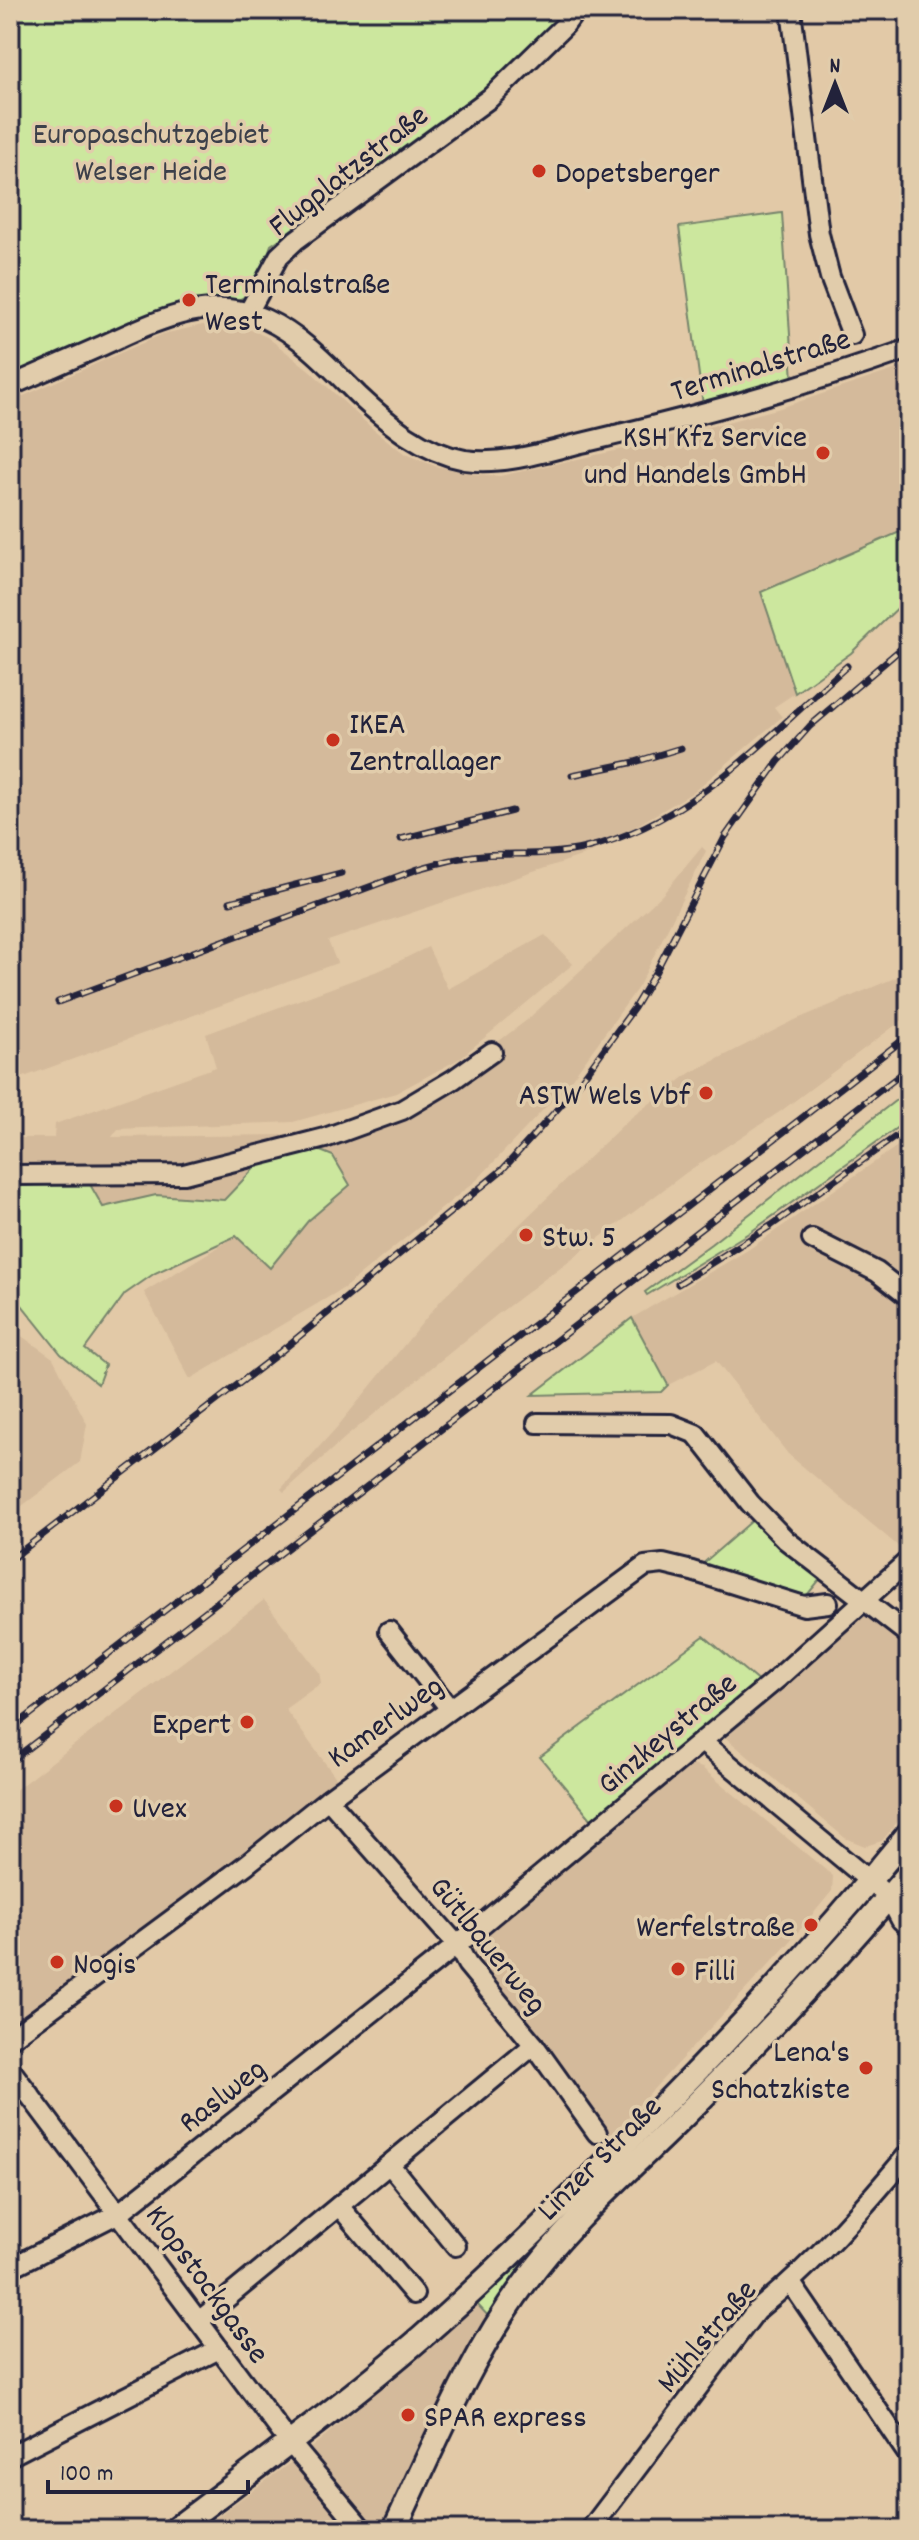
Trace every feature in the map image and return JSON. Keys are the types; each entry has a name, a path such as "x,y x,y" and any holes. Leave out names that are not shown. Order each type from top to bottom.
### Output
{"main road":[{"name":"Linzer Straße","path":"174,2530 290,2443 470,2294 686,2084 764,2002 909,1833"},
{"name":"Linzer Straße","path":"394,2530 488,2337 525,2282 559,2242 899,1900 909,1873"}],"street":[{"name":"Flugplatzstraße","path":"248,313 279,256 296,240 490,98 565,25 576,10"},
{"path":"791,10 819,234 830,277 852,335"},
{"path":"10,386 169,316 214,308 248,313"},
{"name":"Terminalstraße","path":"248,313 285,329 312,350 388,423 415,442 466,460 523,457 650,427 755,398 909,349"},
{"path":"10,1175 184,1174 325,1138 402,1110 492,1052"},
{"path":"812,1239 877,1272 909,1297"},
{"path":"537,1423 671,1424 696,1434 764,1519 786,1540 909,1635"},
{"name":"Ginzkeystraße","path":"457,1945 702,1742 909,1560"},
{"name":"Kamerlweg","path":"10,2039 247,1864 328,1799 645,1566 663,1564 692,1571 804,1606 828,1603"},
{"path":"389,1631 450,1709"},
{"path":"702,1742 870,1881 899,1900 901,1920 909,1927"},
{"name":"Gütlbauerweg","path":"328,1799 457,1945 467,1964 534,2045 597,2133"},
{"name":"Raslweg","path":"10,2268 119,2213 457,1945"},
{"path":"199,2321 534,2045"},
{"name":"Klopstockgasse","path":"10,2069 290,2443 363,2530"},
{"name":"Mühlstraße","path":"590,2530 756,2311 791,2283 850,2224 909,2153"},
{"path":"390,2165 456,2246"},
{"path":"339,2206 414,2294"},
{"path":"791,2283 909,2456"},
{"path":"10,2456 219,2349"}],"shaded area":[{"path":"203,325 244,327 267,337 405,454 435,466 500,476 628,448 777,409 909,365 909,528 761,592 795,693 774,707 782,717 692,793 590,853 328,941 337,963 10,1082 10,402 163,334"},
{"path":"702,847 706,851 639,986 571,1080 478,1179 344,1288 190,1379 144,1292 236,1236 270,1267 308,1221 350,1186 266,1156 225,1200 156,1195 102,1207 88,1181 10,1180 10,1138 54,1138 55,1124 216,1067 206,1034 383,969 428,947 448,989 545,935 573,964 459,1059 396,1093 293,1122 118,1129 112,1137 290,1135 379,1112 442,1084 527,1020 662,895"},
{"path":"909,972 909,1015 781,1111 687,1172 498,1314 347,1436 284,1492 281,1489 338,1426 441,1300 628,1120 690,1073 795,1020"},
{"path":"909,1138 909,1546 904,1551 788,1454 716,1361 668,1385 632,1318 748,1250"},
{"path":"10,1328 53,1358 87,1424 80,1462 10,1515"},
{"path":"264,1600 319,1672 321,1683 285,1709 340,1783 10,2034 10,1794"},
{"path":"866,1611 909,1644 909,1807 882,1841 865,1846 845,1838 726,1738"},
{"path":"690,1764 702,1768 833,1876 832,1891 789,1943 598,2149 591,2132 452,1954"},
{"path":"476,2303 489,2317 428,2429 379,2530 199,2530 313,2446 427,2350"}],"green space":[{"name":"Europaschutzgebiet Welser Heide","path":"10,10 570,10 512,72 335,203 271,245 260,277 249,295 236,301 209,300 173,307 10,376"},
{"path":"782,213 793,380 703,405 679,227"},
{"path":"909,528 909,597 851,653 795,693 761,592"},
{"path":"909,1090 909,1119 752,1231 647,1295 645,1292"},
{"path":"313,1148 333,1156 350,1185 308,1221 270,1268 236,1236 155,1273 125,1294 85,1349 105,1365 98,1384 61,1354 21,1304 10,1302 10,1187 88,1181 103,1207 156,1195 224,1200 266,1156"},
{"path":"632,1318 668,1385 661,1392 532,1395"},
{"path":"753,1520 822,1577 803,1600 700,1566"},
{"path":"704,1636 760,1683 592,1820 540,1757"},
{"path":"613,2167 489,2317 476,2303"}],"railway":[{"path":"10,1560 280,1352 503,1169 571,1094 634,1008 725,837 778,762 810,726 909,642"},
{"path":"58,1002 418,869 474,856 573,851 625,836 661,818 727,774 847,666"},
{"path":"572,775 635,762 681,748"},
{"path":"401,839 512,811"},
{"path":"230,902 341,873"},
{"path":"10,1730 909,1035"},
{"path":"10,1762 909,1068"},
{"path":"678,1284 772,1225 909,1127"}],"place":[{"name":"Dopetsberger","path":"539,171"},
{"name":"Terminalstraße West","path":"189,300"},
{"name":"KSH Kfz Service und Handels GmbH","path":"823,453"},
{"name":"IKEA Zentrallager","path":"333,740"},
{"name":"ASTW Wels Vbf","path":"706,1093"},
{"name":"Stw. 5","path":"526,1235"},
{"name":"Expert","path":"247,1722"},
{"name":"Uvex","path":"116,1806"},
{"name":"Werfelstraße","path":"811,1925"},
{"name":"Nogis","path":"57,1962"},
{"name":"Filli","path":"678,1969"},
{"name":"Lena's Schatzkiste","path":"866,2068"},
{"name":"SPAR express","path":"408,2415"}]}
